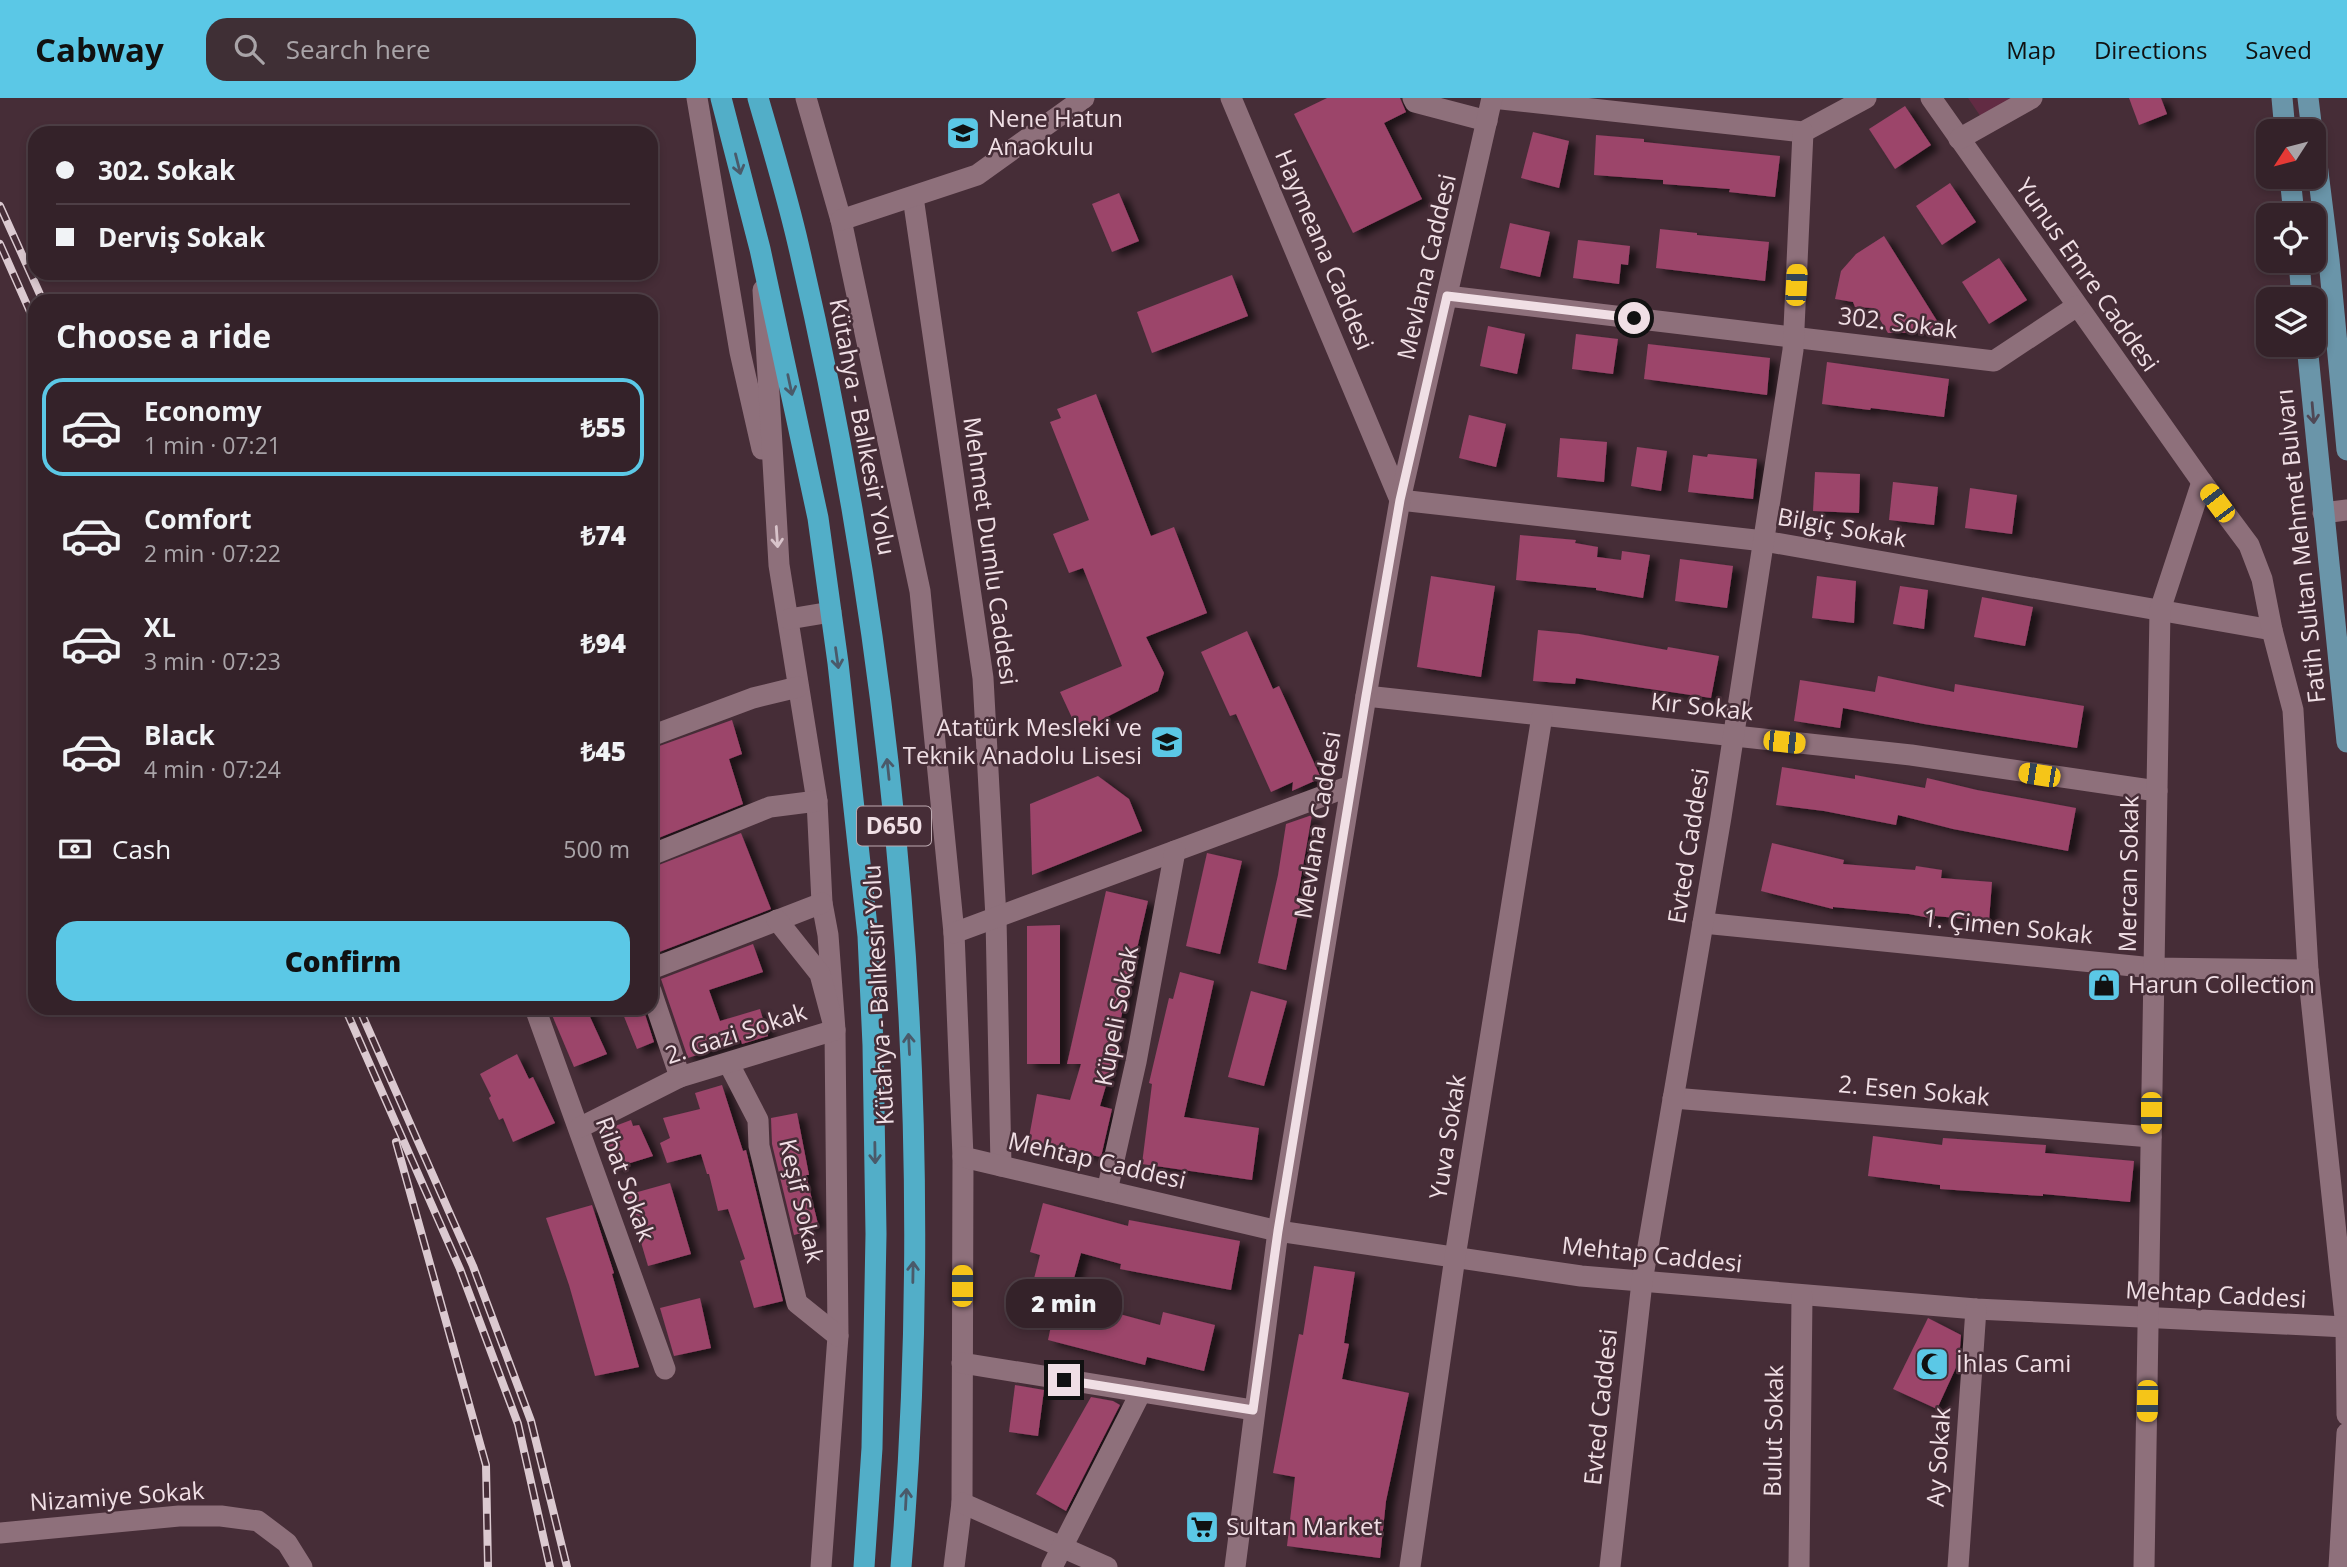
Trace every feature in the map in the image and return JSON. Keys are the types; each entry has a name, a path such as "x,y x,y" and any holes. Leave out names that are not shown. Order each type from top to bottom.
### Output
{"highway":[{"name":"Kütahya - Balıkesir Yolu","path":"721,98 760,249 818,518 857,824 868,936 873,1045 876,1247 872,1448 864,1567"},
{"name":"Kütahya - Balıkesir Yolu","path":"758,98 796,233 841,445 864,574 895,827 904,928 915,1183 911,1374 901,1567"}],"main road":[{"path":"2282,98 2284,119"},
{"path":"2308,98 2311,119"},
{"path":"2320,189 2347,450"},
{"name":"Fatih Sultan Mehmet Bulvarı","path":"2308,357 2347,742"}],"street":[{"path":"697,98 740,352 775,509"},
{"path":"806,98 841,220 920,592 954,933 963,1157 962,1503 954,1567"},
{"path":"841,220 978,175 1084,98"},
{"name":"Haymeana Caddesi","path":"1231,98 1400,500"},
{"path":"1413,98 1415,102 1487,121"},
{"path":"1492,98 1803,132 1866,98"},
{"name":"Mevlana Caddesi","path":"1235,1567 1278,1231 1350,786 1400,500 1492,98"},
{"name":"Yunus Emre Caddesi","path":"1931,98 2249,545 2262,579 2293,710 2308,971 2346,1327 2347,1415"},
{"path":"1959,139 2032,98"},
{"name":"Evted Caddesi","path":"1610,1567 1642,1282 1734,737 1794,336 1803,132"},
{"name":"Mehmet Dumlu Caddesi","path":"914,197 983,677 996,918 1001,1166"},
{"path":"760,249 779,565 817,801 822,903 828,935 835,1030 838,1336 821,1567"},
{"name":"302. Sokak","path":"1447,296 1994,362 2077,306"},
{"name":"Mercan Sokak","path":"2144,1567 2160,610 2202,482"},
{"name":"Bilgiç Sokak","path":"1400,500 1764,541 2272,630"},
{"path":"2323,513 2347,510"},
{"path":"789,619 831,611"},
{"path":"658,733 753,698 798,687"},
{"name":"Kır Sokak","path":"1366,696 1911,755 2157,791"},
{"name":"Yuva Sokak","path":"1410,1567 1455,1257 1542,716"},
{"path":"954,933 1350,786"},
{"path":"658,852 770,807 817,801"},
{"name":"Küpeli Sokak","path":"1107,1191 1136,1062 1174,851"},
{"path":"658,966 822,903"},
{"path":"777,920 820,974 835,1030"},
{"name":"1. Çimen Sokak","path":"1703,923 2153,968 2308,971"},
{"path":"658,1012 680,1077"},
{"name":"Ribat Sokak","path":"538,1015 665,1369"},
{"name":"2. Gazi Sokak","path":"579,1128 680,1077 835,1030"},
{"name":"Keşif Sokak","path":"729,1063 758,1120 759,1146 797,1303 838,1336"},
{"name":"2. Esen Sokak","path":"1673,1098 2151,1137"},
{"name":"Mehtap Caddesi","path":"963,1157 1278,1231 1581,1276 1976,1309 2346,1327"},
{"name":"Bulut Sokak","path":"1799,1567 1802,1296"},
{"name":"Ay Sokak","path":"1958,1567 1976,1309"},
{"path":"962,1363 1253,1410"},
{"path":"1052,1567 1141,1392"},
{"path":"2339,1567 2347,1433"},
{"path":"962,1503 1107,1567"},
{"name":"Nizamiye Sokak","path":"0,1533 178,1516 220,1516 258,1521 286,1544 302,1567"}],"shaded area":[{"path":"1968,98 2017,98 1981,117"}],"building":[{"path":"1327,98 1400,98 1406,112 1384,123 1422,199 1353,233 1294,114"},
{"path":"2129,98 2161,98 2167,114 2139,125"},
{"path":"1905,106 1931,145 1895,169 1869,129"},
{"path":"1533,132 1569,141 1559,188 1521,178"},
{"path":"1596,135 1780,156 1775,197 1729,192 1730,189 1663,184 1663,180 1594,175"},
{"path":"1950,183 1976,222 1942,245 1916,206"},
{"path":"1119,193 1139,241 1112,252 1092,204"},
{"path":"1510,223 1550,232 1540,277 1500,268"},
{"path":"1660,229 1769,242 1765,281 1656,268"},
{"path":"1884,236 1944,332 1888,333 1873,308 1855,307 1853,302 1835,299 1841,271 1856,254"},
{"path":"1578,240 1630,246 1628,265 1621,264 1619,284 1573,278"},
{"path":"1999,258 2027,300 1989,324 1962,282"},
{"path":"1232,275 1248,316 1152,353 1137,312"},
{"path":"1488,326 1525,334 1517,374 1480,366"},
{"path":"1576,334 1618,339 1613,374 1572,369"},
{"path":"1648,344 1770,358 1767,395 1644,379"},
{"path":"1827,362 1949,379 1944,417 1822,404"},
{"path":"1096,394 1151,536 1174,527 1207,613 1146,637 1164,673 1158,691 1087,727 1073,720 1060,692 1122,666 1083,568 1069,573 1053,534 1089,520 1050,422 1061,418 1057,409"},
{"path":"1469,415 1506,424 1496,467 1459,458"},
{"path":"1560,438 1607,442 1604,482 1557,477"},
{"path":"1637,447 1667,451 1661,491 1631,486"},
{"path":"1708,454 1757,459 1753,499 1688,492 1693,455 1707,457"},
{"path":"1815,472 1860,474 1859,513 1813,511"},
{"path":"1893,482 1938,487 1934,525 1889,520"},
{"path":"1970,488 2017,495 2012,534 1965,528"},
{"path":"1520,535 1576,540 1575,543 1598,547 1597,557 1621,560 1622,551 1650,555 1643,598 1596,588 1516,580"},
{"path":"1680,559 1733,566 1727,608 1675,601"},
{"path":"1431,576 1495,586 1481,677 1417,667"},
{"path":"1817,576 1856,581 1854,623 1812,618"},
{"path":"1900,586 1928,590 1924,629 1893,624"},
{"path":"1982,597 2033,607 2025,646 1974,637"},
{"path":"1538,630 1719,656 1711,698 1576,678 1575,684 1533,681"},
{"path":"1247,631 1273,689 1279,686 1321,778 1292,791 1293,782 1271,792 1236,714 1230,716 1201,652"},
{"path":"1878,676 1954,692 1955,684 2084,706 2077,748 1924,724 1843,708 1840,728 1794,721 1800,680 1875,692"},
{"path":"732,720 742,754 729,759 743,804 658,838 658,746"},
{"path":"1782,767 1855,779 1855,775 1925,788 1927,778 2076,808 2068,851 1953,829 1898,815 1896,825 1776,805"},
{"path":"1098,776 1129,799 1142,831 1032,875 1030,804"},
{"path":"1312,815 1297,900 1301,901 1286,970 1258,963 1278,875 1286,824"},
{"path":"741,833 771,909 658,952 658,865"},
{"path":"1772,843 1844,860 1843,864 1915,870 1916,866 1942,870 1941,878 1992,882 1989,921 1935,916 1935,919 1909,914 1833,909 1761,891"},
{"path":"1207,853 1242,861 1220,954 1186,946"},
{"path":"1106,891 1148,901 1115,1044 1118,1045 1100,1106 1112,1109 1101,1157 1028,1143 1037,1094 1070,1100 1081,1064 1067,1064"},
{"path":"1060,925 1060,1064 1027,1064 1027,926"},
{"path":"753,944 763,972 709,990 720,1021 760,1009 768,1036 742,1044 741,1040 688,1058 661,979"},
{"path":"1180,972 1214,981 1184,1117 1259,1128 1252,1180 1142,1164 1152,1084 1149,1083 1169,998 1173,999"},
{"path":"1251,991 1287,1001 1264,1086 1228,1077"},
{"path":"552,1015 589,1015 607,1054 574,1067"},
{"path":"623,1015 645,1015 654,1042 637,1049"},
{"path":"517,1054 529,1079 533,1077 555,1123 513,1142 503,1118 499,1120 480,1074"},
{"path":"722,1085 743,1151 746,1150 783,1301 754,1308 740,1261 745,1259 728,1209 718,1211 701,1154 667,1163 660,1143 670,1138 663,1118 700,1109 695,1093"},
{"path":"797,1113 809,1175 806,1175 818,1224 803,1228 805,1232 794,1235 772,1144 771,1118"},
{"path":"631,1120 633,1126 639,1125 653,1156 614,1168 602,1131"},
{"path":"1873,1136 1942,1145 1943,1138 2046,1145 2045,1153 2134,1161 2130,1202 1940,1189 1940,1185 1868,1176"},
{"path":"670,1183 691,1254 648,1266 627,1195"},
{"path":"1043,1203 1128,1226 1129,1220 1240,1241 1231,1290 1120,1269 1121,1264 1081,1253 1068,1300 1160,1325 1163,1312 1215,1325 1204,1371 1147,1357 1145,1365 1048,1340 1051,1326 1024,1318 1040,1255 1030,1252"},
{"path":"592,1205 614,1273 612,1274 639,1367 595,1376 569,1285 546,1218"},
{"path":"1314,1266 1355,1272 1344,1343 1349,1344 1342,1379 1409,1393 1386,1501 1380,1558 1287,1546 1295,1477 1273,1473 1299,1334 1303,1335"},
{"path":"700,1298 711,1348 674,1356 660,1308"},
{"name":"İhlas Cami","path":"1928,1318 1961,1335 1959,1361 1937,1409 1893,1389"},
{"path":"1015,1385 1044,1390 1038,1436 1009,1432"},
{"path":"1091,1397 1120,1405 1066,1511 1036,1494"}],"railway":[{"path":"0,206 28,268"},
{"path":"0,244 28,307"},
{"path":"33,280 40,294"},
{"path":"348,1015 460,1269 518,1424 550,1567"},
{"path":"362,1015 473,1266 531,1421 567,1567"},
{"path":"396,1142 486,1465 488,1567"}],"place":[{"name":"Nene Hatun Anaokulu","path":"963,133"},
{"name":"Atatürk Mesleki ve Teknik Anadolu Lisesi","path":"1167,742"},
{"name":"Harun Collection","path":"2104,985"},
{"name":"İhlas Cami","path":"1932,1364"},
{"name":"Sultan Market","path":"1202,1527"}],"route":[{"path":"1064,1380 1253,1410 1278,1231 1400,500 1447,296 1634,318"}]}
